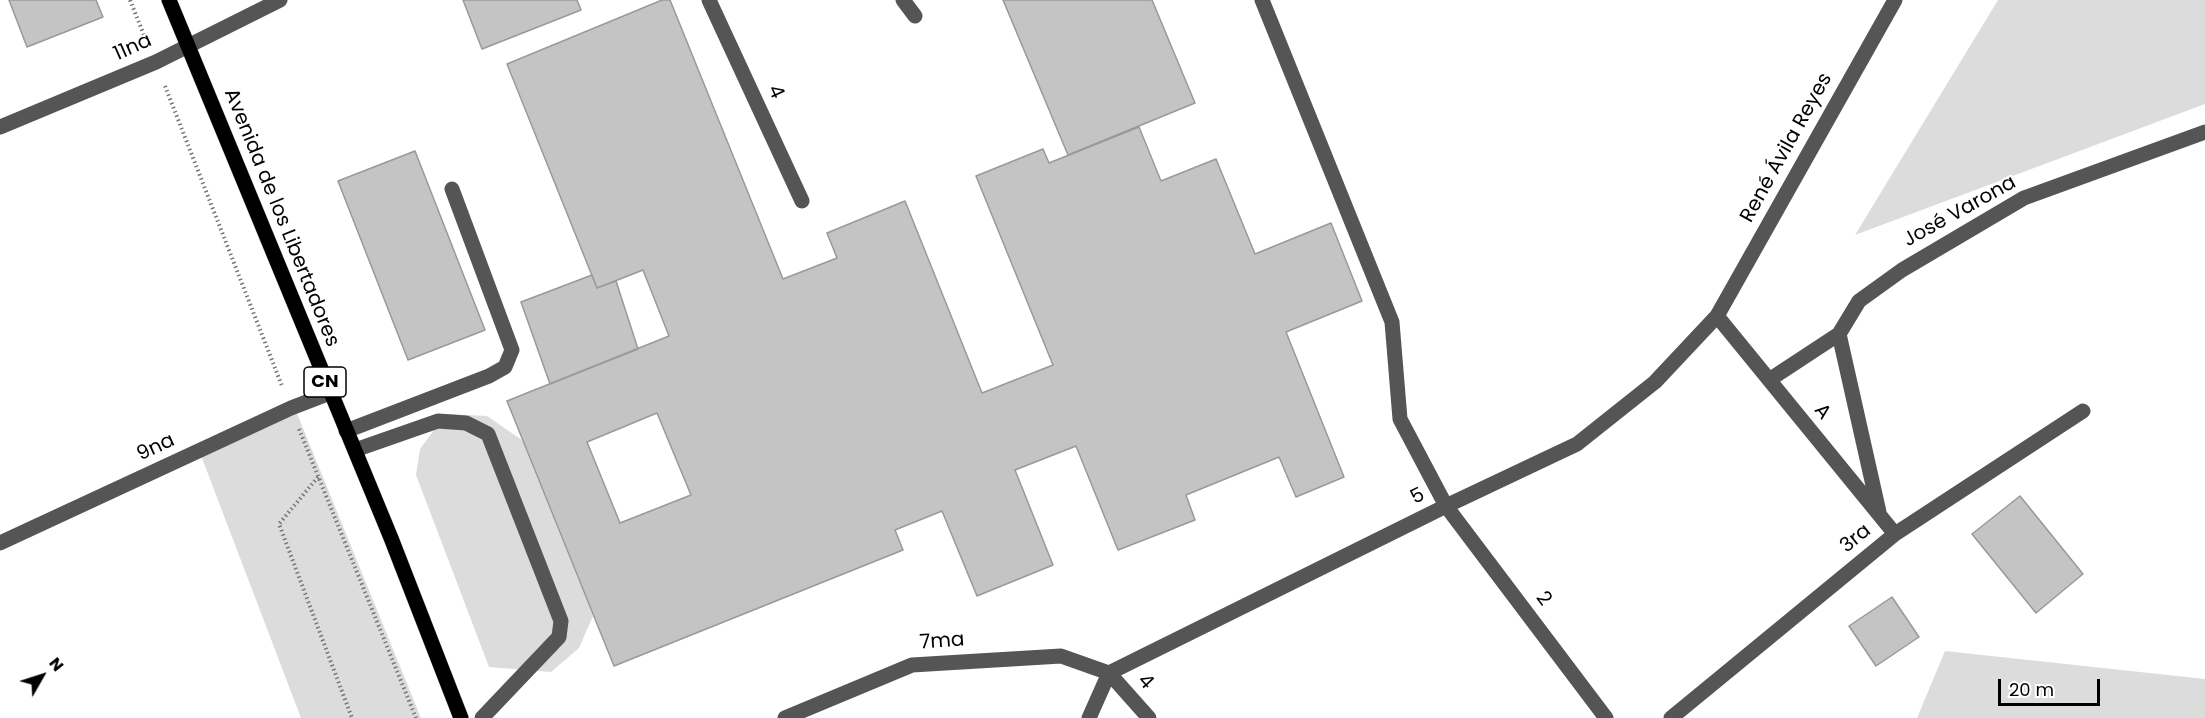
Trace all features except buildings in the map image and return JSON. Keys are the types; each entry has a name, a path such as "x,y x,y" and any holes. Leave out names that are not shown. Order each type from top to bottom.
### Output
{"main road":[{"name":"Avenida de los Libertadores","path":"169,0 354,450 461,718"}],"street":[{"name":"11na","path":"0,127 156,63 280,0"},
{"name":"4","path":"709,0 802,201"},
{"path":"903,0 915,16"},
{"name":"2","path":"1262,0 1392,322 1400,419 1446,506 1606,718"},
{"name":"René Ávila Reyes","path":"1717,316 1895,0"},
{"name":"José Varona","path":"1769,380 1839,334 1859,301 1902,270 2024,198 2205,132"},
{"path":"346,431 489,376 506,367 512,350 452,189"},
{"name":"5","path":"1109,673 1446,506 1577,444 1654,382 1717,316"},
{"name":"A","path":"1717,316 1895,534"},
{"path":"1839,334 1879,514"},
{"name":"9na","path":"0,543 291,408 330,393"},
{"name":"3ra","path":"1671,718 1895,534 2082,411"},
{"path":"354,450 438,421 466,423 488,434 561,621 559,637 482,718"},
{"name":"7ma","path":"785,718 912,664 1061,656 1109,673"},
{"name":"4","path":"1109,673 1149,718"},
{"path":"1089,718 1109,673"}],"path":[{"path":"130,0 318,477 416,718"},
{"path":"318,477 279,524 352,718"}],"shaded area":[{"path":"1998,0 2205,0 2205,104 1855,235"},
{"path":"294,406 421,718 301,718 197,445"},
{"path":"446,414 487,416 522,440 593,616 579,648 551,672 489,667 416,475 420,449"},
{"path":"1945,651 2205,679 2205,718 1917,718"}]}
